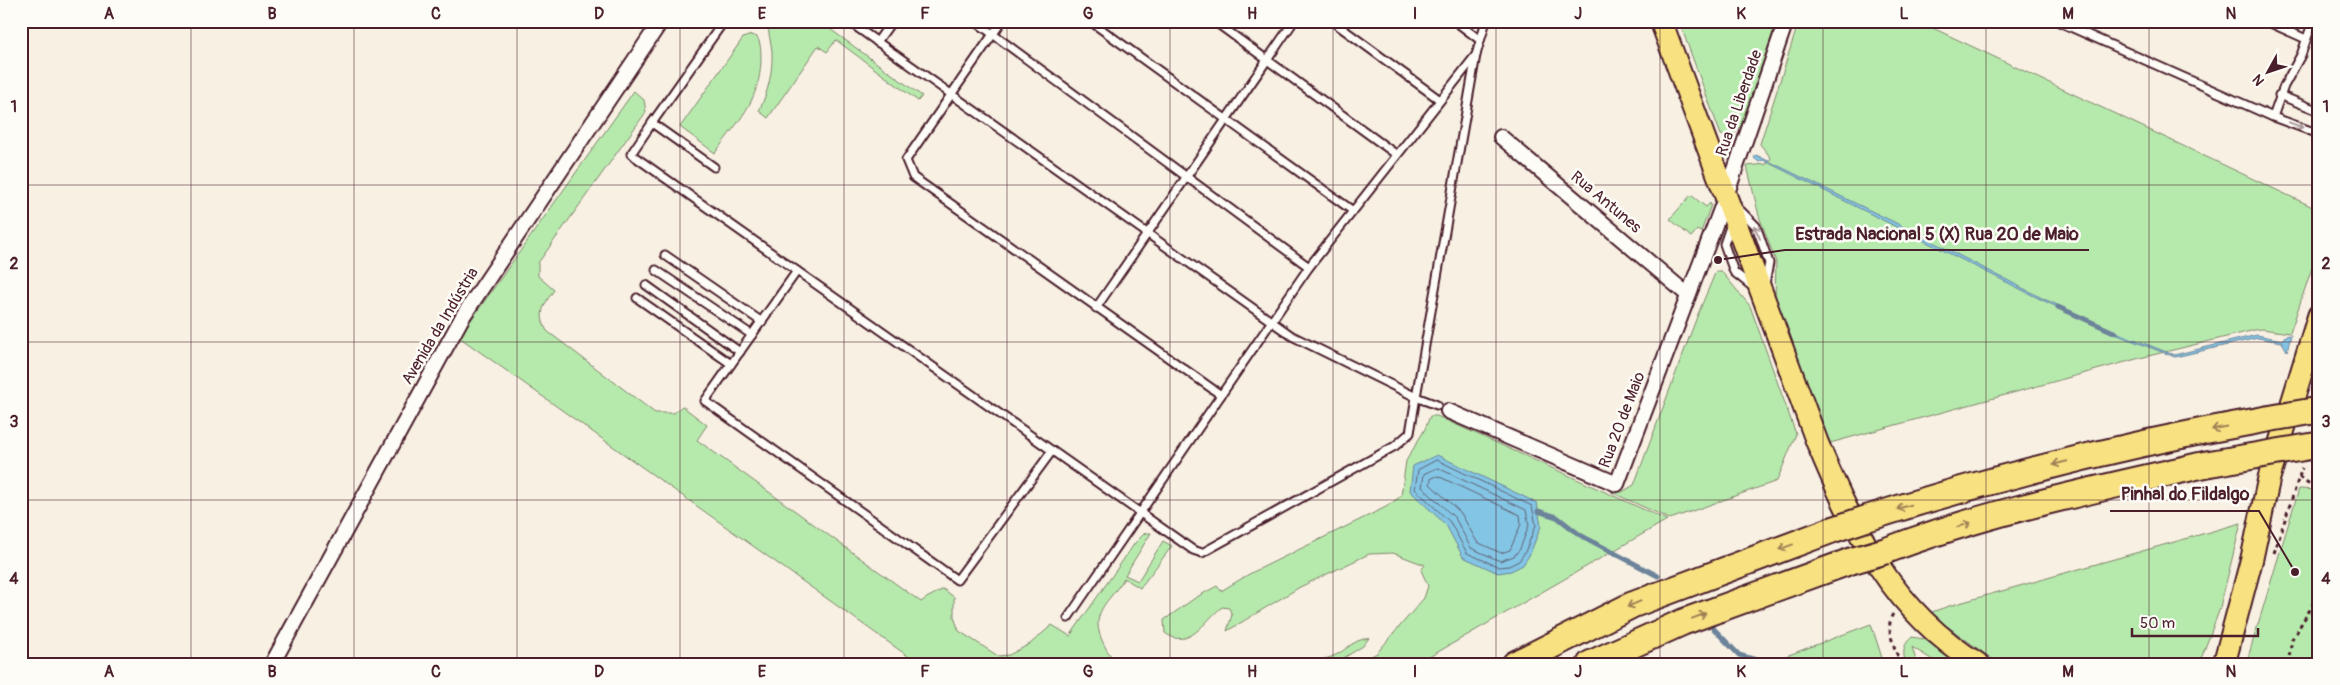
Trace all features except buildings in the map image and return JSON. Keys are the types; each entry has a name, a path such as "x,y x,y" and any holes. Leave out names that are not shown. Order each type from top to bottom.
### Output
{"highway":[{"path":"1515,664 1632,605 1868,518 2050,465 2168,438 2319,410"},
{"path":"1590,664 1691,619 1912,540 2076,494 2208,464 2311,453"}],"main road":[{"path":"1661,21 1817,442 1837,488 1870,552 1904,602 1939,636 1978,664"},
{"path":"2209,664 2262,507 2319,315"},
{"path":"2224,664 2252,558 2262,507"}],"street":[{"name":"Avenida da Indústria","path":"272,664 463,316 661,21"},
{"name":"Rua da Liberdade","path":"1726,196 1786,21"},
{"name":"Rua Antunes","path":"1501,136 1688,295"},
{"name":"Rua 20 de Maio","path":"1443,408 1617,484 1726,196"}],"lane":[{"path":"724,21 631,154 1193,550 1202,552 1395,446 1410,433 1476,55 1486,21"},
{"path":"848,21 1292,336 1416,397 1443,408"},
{"path":"878,42 892,21"},
{"path":"975,21 1309,267"},
{"path":"1002,21 906,160 914,178 1221,396"},
{"path":"1090,21 1353,211"},
{"path":"1214,21 1397,155"},
{"path":"1096,308 1294,21"},
{"path":"1332,21 1440,100"},
{"path":"1455,21 1480,40"},
{"path":"2057,21 2273,116 2319,134"},
{"path":"2266,21 2306,39"},
{"path":"2273,116 2280,95 2298,61 2313,21"},
{"path":"1068,618 1309,267 1476,55"},
{"path":"2280,95 2319,111"},
{"path":"652,123 714,167"},
{"path":"1726,196 1756,226 1769,263 1762,295"},
{"path":"665,255 762,322"},
{"path":"656,270 752,335"},
{"path":"797,271 705,401 957,580 1052,451"},
{"path":"646,285 740,352"},
{"path":"637,298 731,364"}],"path":[{"path":"2272,561 2299,477 2311,453"},
{"path":"2299,477 2319,490"},
{"path":"2288,664 2292,639 2319,595"},
{"path":"1901,664 1893,644 1891,618 1904,602"}],"green space":[{"path":"771,21 819,21 922,96 918,101 836,40 827,52 818,46 768,118 759,111 771,74 772,51 768,23"},
{"path":"1679,21 1777,21 1741,126 1731,137 1721,135"},
{"path":"1799,21 1918,21 2319,210 2319,247 2290,333 2262,329 2255,330 2140,358 1830,443 1775,298 1776,262 1759,216 1747,166 1767,164 1771,158 1760,144"},
{"path":"751,35 757,37 760,48 760,74 757,87 746,110 715,153 680,127 743,38"},
{"path":"634,91 644,100 646,112 538,263 538,276 554,290 547,300 542,314 547,331 655,413 674,413 682,406 707,425 697,440 921,602 943,589 954,597 954,617 959,631 998,656 1009,655 1030,644 1052,625 1070,636 1135,543 1145,533 1151,533 1125,575 1138,581 1163,541 1172,546 1140,588 1124,578 1104,606 1098,620 1098,628 1106,649 1119,664 919,664 459,337"},
{"path":"1691,195 1706,207 1710,203 1711,205 1701,232 1697,230 1691,237 1670,219"},
{"path":"1716,271 1721,271 1750,306 1796,434 1777,481 1670,519 1611,492 1622,492 1634,485"},
{"path":"1430,416 1437,416 1667,520 1417,664 1356,664 1377,653 1424,598 1428,586 1421,570 1425,565 1393,553 1369,554 1300,587 1227,631 1232,615 1229,608 1222,607 1196,632 1189,636 1174,638 1165,633 1164,620 1195,598 1217,586 1221,591 1251,573 1386,507 1401,496 1406,461 1425,429"},
{"path":"2299,489 2319,490 2319,664 2246,664"},
{"path":"2241,523 2219,611 2199,664 1999,664 1929,613 1949,606"},
{"path":"1871,624 1884,664 1765,664"},
{"path":"1912,637 1924,639 1958,664 1939,664 1912,647 1917,664 1906,664 1904,649"},
{"path":"1369,638 1363,646 1334,664 1300,664 1331,657 1358,641"}],"water":[{"path":"1756,155 1894,222 2042,298 2121,334 2174,355 2257,335 2282,340 2285,336 2291,335 2287,351 2282,342 2258,338 2175,357 2120,336 2040,299 1763,160 1759,162 1754,158"},
{"path":"1437,455 1537,503 1541,526 1530,554 1523,565 1511,571 1498,573 1463,557 1446,525 1410,491 1413,466"}],"waterway":[{"path":"2058,307 2116,333"},
{"path":"1538,511 1557,517 1580,535 1658,576"},
{"path":"1713,628 1739,655 1770,664"}],"place":[{"name":"Estrada Nacional 5 (X) Rua 20 de Maio","path":"1718,260"},
{"name":"Pinhal do Fildalgo","path":"2295,572"}]}
